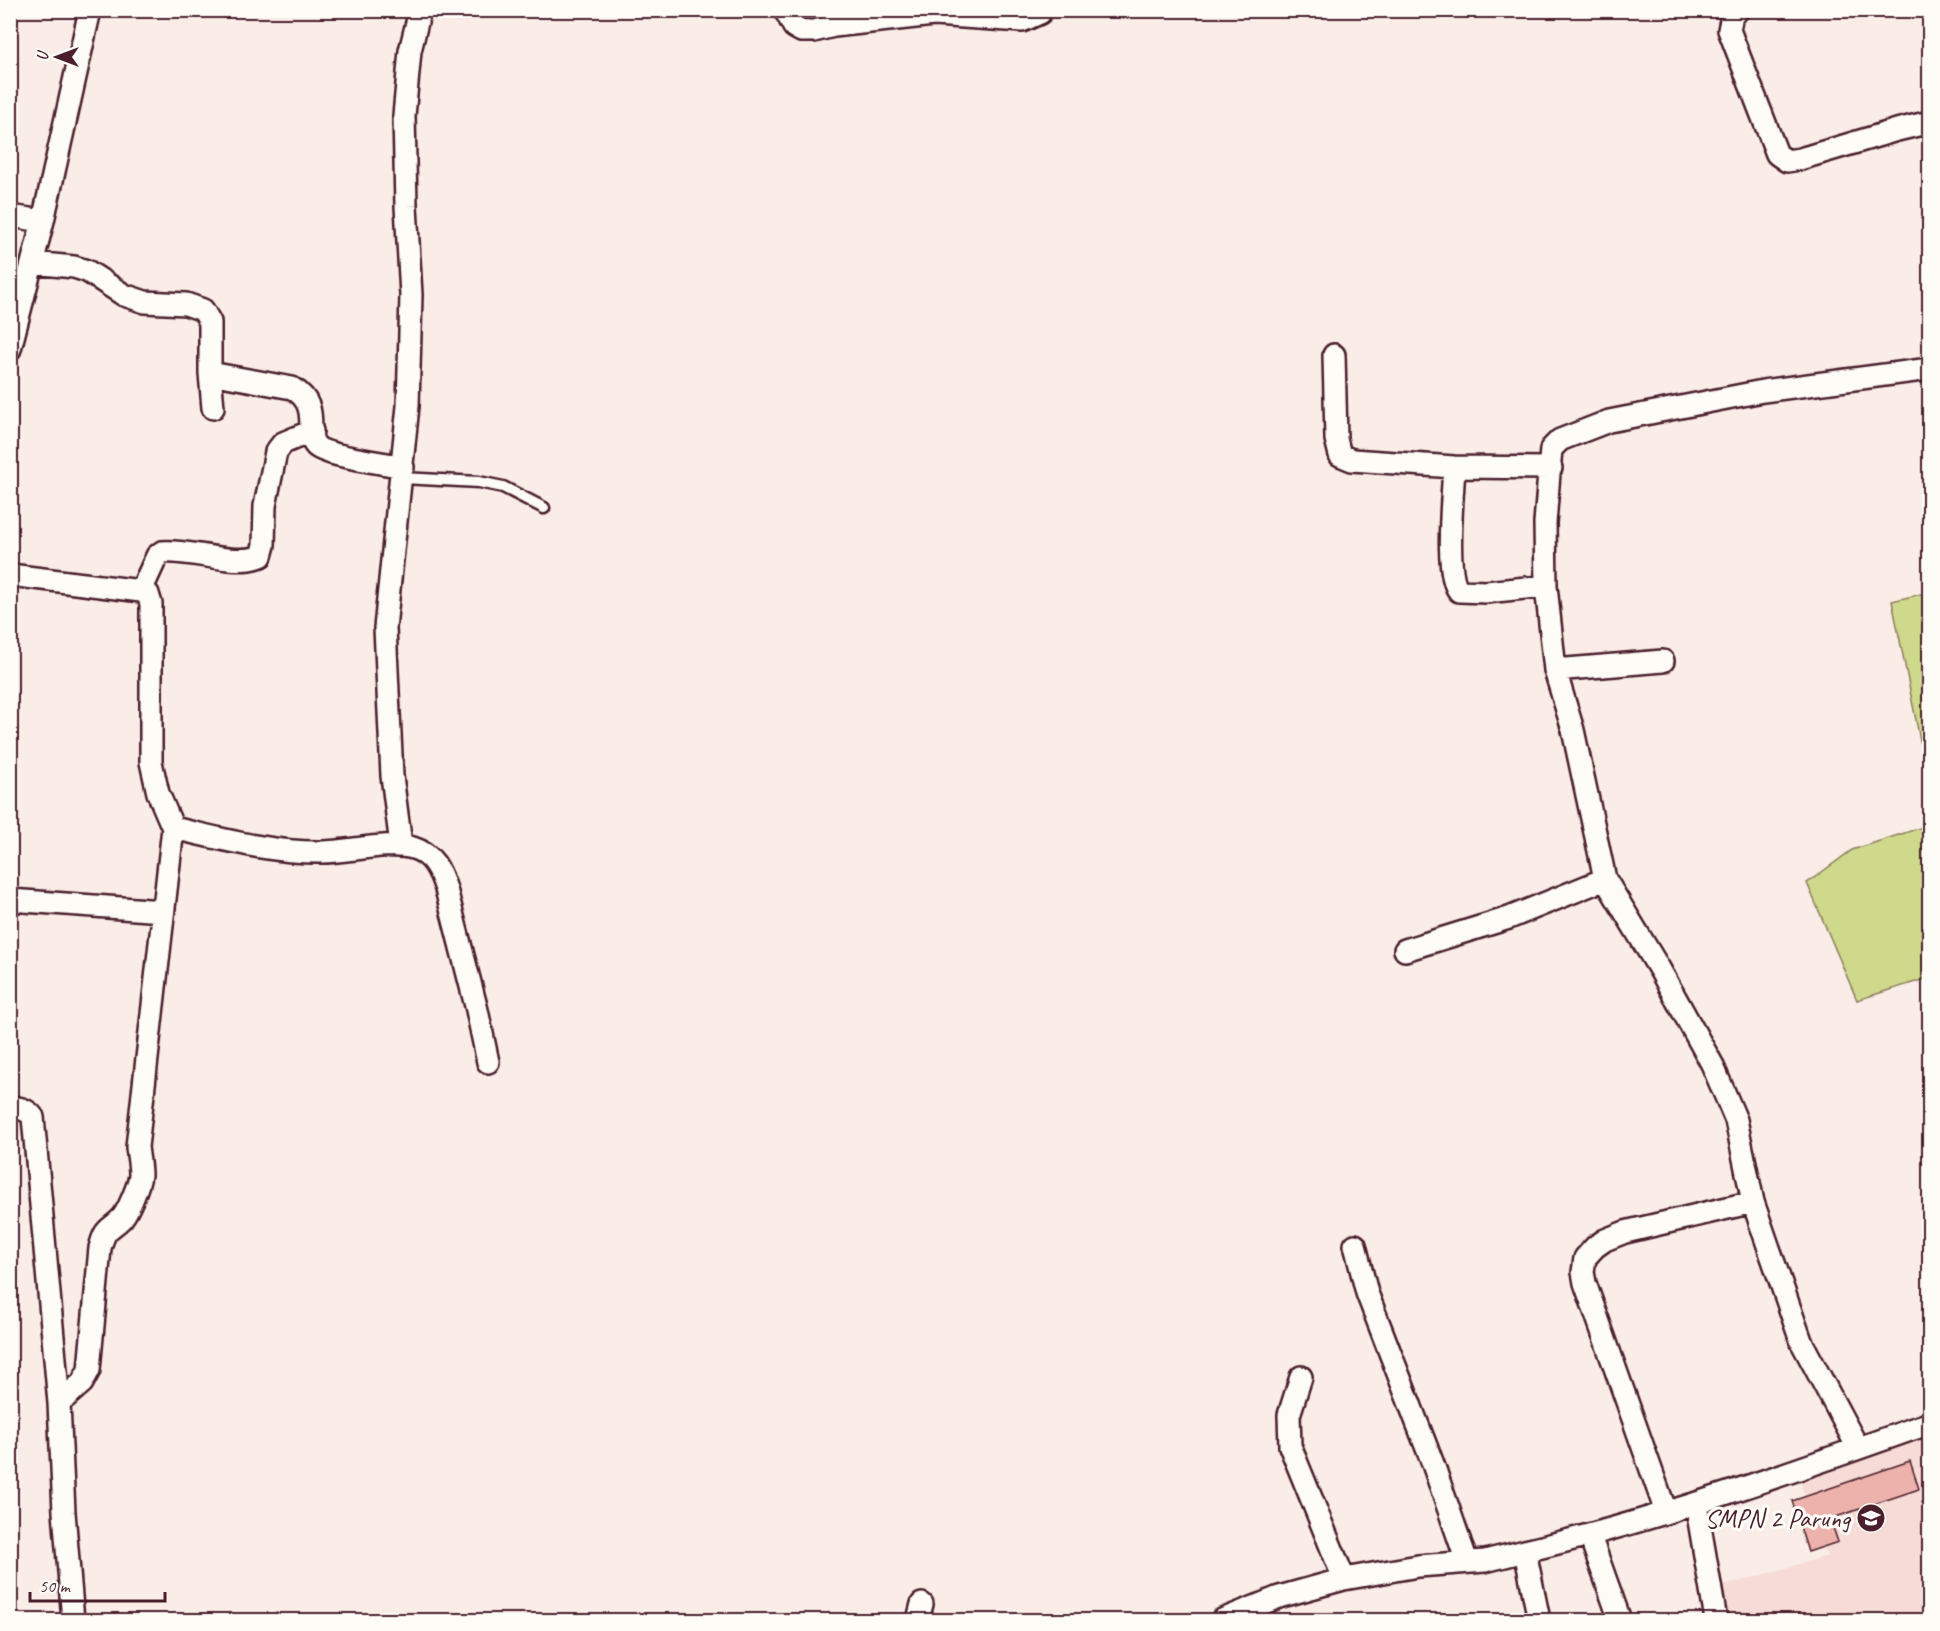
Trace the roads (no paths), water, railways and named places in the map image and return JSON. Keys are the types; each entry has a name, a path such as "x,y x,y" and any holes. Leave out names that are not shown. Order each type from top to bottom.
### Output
{"street":[{"path":"10,350 43,221 90,10"},
{"path":"401,845 392,776 385,628 408,406 411,295 404,116 410,51 420,10"},
{"path":"785,10 794,27 801,31 934,15 1022,21 1040,13 1041,10"},
{"path":"1738,10 1732,15 1729,30 1777,154 1787,161 1929,123"},
{"path":"10,216 43,221"},
{"path":"32,263 74,267 87,271 124,295 145,302 186,304 203,310 210,322 213,408"},
{"path":"1334,355 1336,439 1340,455 1352,460 1454,467 1551,468"},
{"path":"1858,1448 1801,1341 1753,1202 1736,1120 1713,1064 1605,879 1573,730 1555,670 1546,586 1545,523 1551,449 1560,440 1609,421 1762,391 1929,369"},
{"path":"210,373 292,388 306,400 311,418 313,443 322,450 402,472"},
{"path":"141,591 157,556 162,552 237,559 261,556 264,545 265,506 276,452 283,443 312,431"},
{"path":"1454,467 1451,564 1452,581 1455,588 1458,591 1486,592 1546,586"},
{"path":"10,575 141,591 148,594 151,604 151,762 158,794 173,828 137,1146 140,1176 123,1218 110,1226 100,1248 89,1370 82,1383 59,1403"},
{"path":"1555,670 1663,661"},
{"path":"173,828 251,846 321,853 401,845 416,849 435,862 441,872 477,1010 488,1062"},
{"path":"1405,950 1509,918 1605,879"},
{"path":"10,900 163,911"},
{"path":"10,1107 23,1109 33,1116 59,1403 64,1512 73,1620"},
{"path":"1666,1512 1585,1283 1583,1272 1585,1258 1595,1247 1625,1232 1753,1202"},
{"path":"1355,1245 1367,1293 1433,1464 1467,1562"},
{"path":"1301,1377 1289,1415 1290,1446 1344,1579"},
{"path":"1222,1620 1280,1597 1344,1579 1418,1566 1485,1561 1590,1536 1696,1503 1929,1423"},
{"path":"1696,1503 1716,1620"},
{"path":"1590,1536 1620,1620"},
{"path":"1525,1551 1539,1620"}],"lane":[{"path":"402,472 503,487 544,508"}],"place":[{"name":"SMPN 2 Parung","path":"1871,1518"}]}
